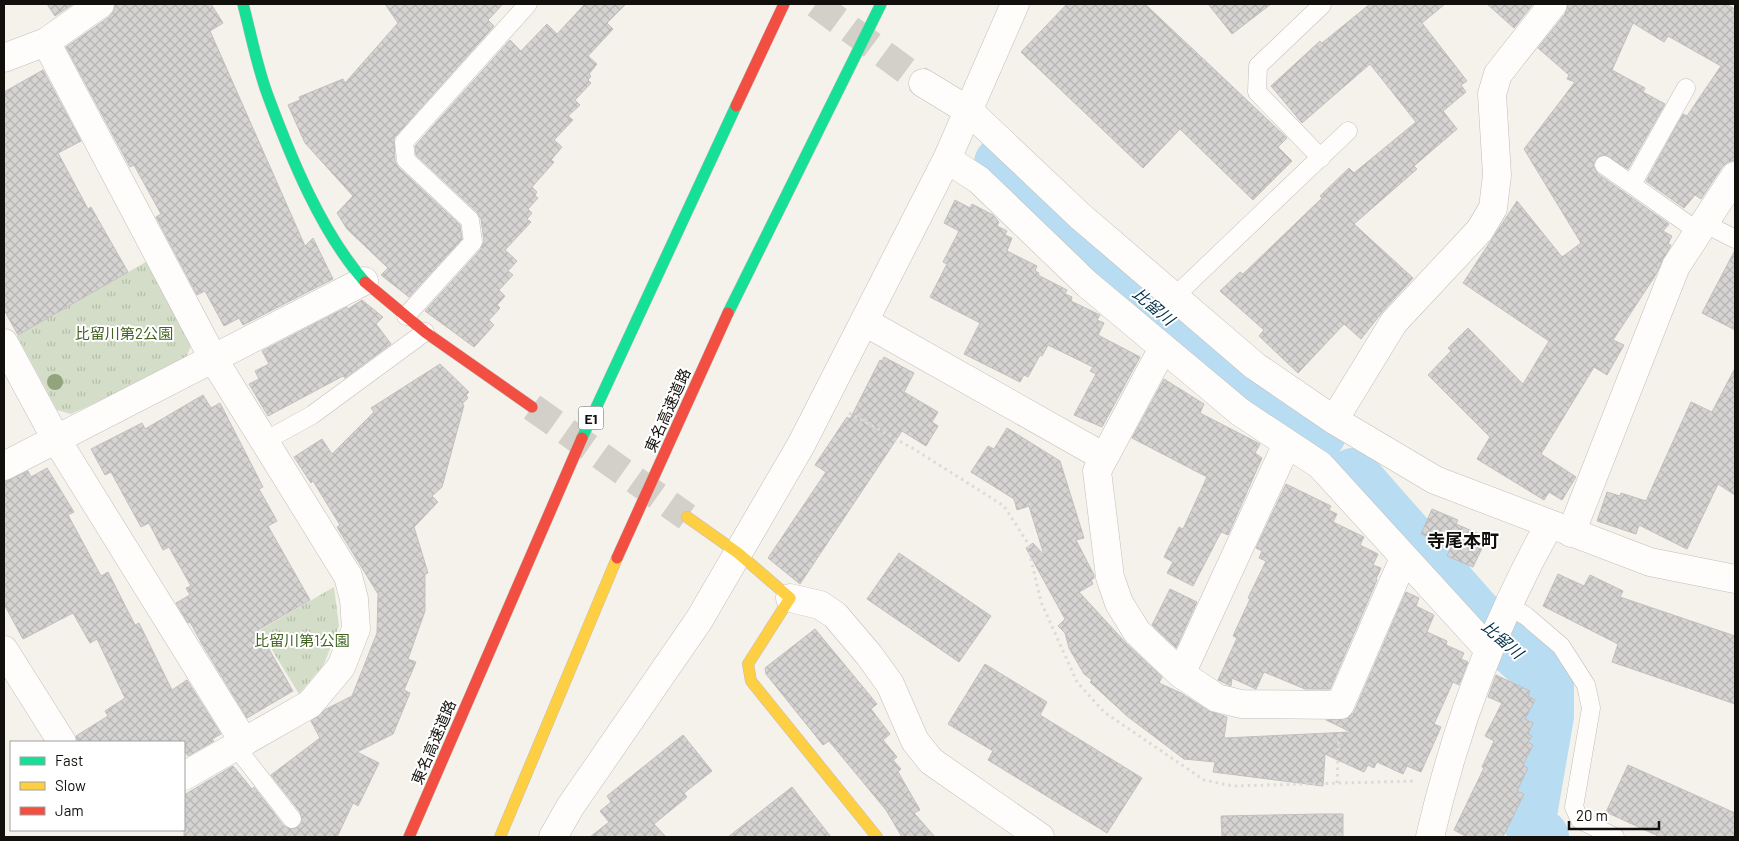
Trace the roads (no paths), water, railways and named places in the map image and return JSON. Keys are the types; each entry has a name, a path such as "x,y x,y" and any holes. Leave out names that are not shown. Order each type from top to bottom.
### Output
{"main road":[{"path":"243,4 267,96 300,172 323,220 364,281 426,332 532,407"},
{"name":"東名高速道路","path":"409,837 563,478 784,4"},
{"name":"東名高速道路","path":"500,837 631,525 736,293 881,4"},
{"path":"687,517 738,553 790,598 748,664 751,681 878,837"}],"street":[{"path":"4,58 46,42 100,4"},
{"path":"553,837 570,806 699,620 801,445 948,159 1015,4"},
{"path":"1334,420 1394,322 1480,230 1493,208 1497,175 1492,94 1498,74 1553,4"},
{"path":"46,42 214,360 348,576 354,599 356,629 341,667 310,704 185,775"},
{"path":"923,83 969,111 1080,216 1173,298 1255,366 1334,420 1435,480 1650,562 1735,580"},
{"path":"948,159 979,180 1088,284 1240,412 1320,466 1404,558 1498,630"},
{"path":"1430,837 1448,762 1498,630 1534,551 1560,529 1676,266 1735,176"},
{"path":"4,466 214,360 364,281"},
{"path":"865,322 1104,458"},
{"path":"4,343 56,439 240,745"},
{"path":"1163,348 1097,471 1110,577 1118,603 1137,632 1181,674 1217,698 1241,704 1340,705 1404,558"},
{"path":"1181,674 1287,444"},
{"path":"790,598 820,605 835,615 869,655 890,684 915,741 931,761 1040,837"},
{"path":"4,650 61,741"}],"lane":[{"path":"406,316 473,242 470,220 406,160 404,142 528,4"},
{"path":"1321,158 1257,92 1258,66 1322,5"},
{"path":"1632,184 1686,88"},
{"path":"1173,298 1348,131"},
{"path":"1604,165 1702,227 1735,238"},
{"path":"265,441 312,415 426,332"},
{"path":"1498,630 1526,616 1561,646 1586,685 1591,708 1574,807 1580,820 1615,837"},
{"path":"240,745 292,819"}],"waterway":[{"name":"比留川","path":"1001,163 1114,272 1162,313 1251,386 1319,434"},
{"name":"比留川","path":"1353,475 1476,615 1531,664 1547,687 1547,716 1529,820 1536,834 1542,837"}],"tunnel":[{"path":"816,4 923,83"},
{"path":"532,407 687,517"}],"district":[{"name":"寺尾本町","path":"1463,540"}],"park label":[{"name":"比留川第2公園","path":"124,333"},
{"name":"比留川第1公園","path":"302,640"}]}
